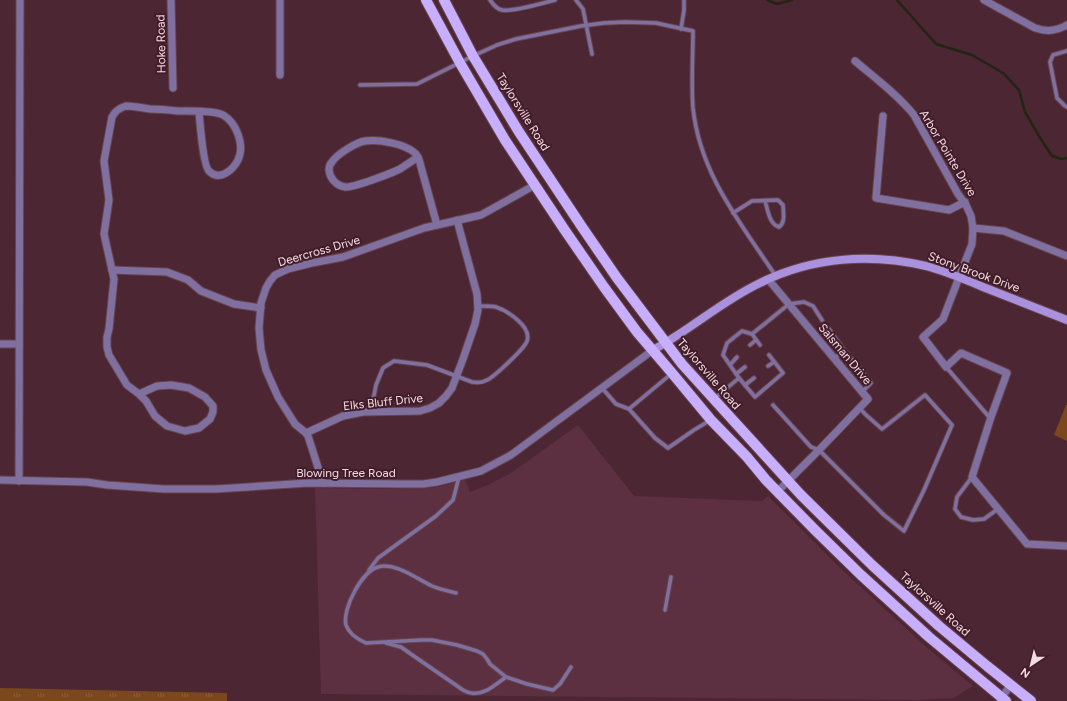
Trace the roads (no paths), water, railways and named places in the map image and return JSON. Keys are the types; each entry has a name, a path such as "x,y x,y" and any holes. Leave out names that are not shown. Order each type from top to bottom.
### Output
{"main road":[{"path":"426,0 460,63 505,140 564,229 637,332 711,420 747,457 777,492 883,596 1003,700"},
{"name":"Taylorsville Road","path":"444,0 473,56 519,132 617,278 682,364 788,481 825,519 939,626 1031,701"}],"street":[{"path":"19,481 20,0"},
{"name":"Hoke Road","path":"172,0 173,88"},
{"path":"280,0 280,75"},
{"path":"984,0 1039,30 1052,31 1067,25"},
{"name":"Arbor Pointe Drive","path":"855,61 906,105 914,115 958,194 965,202 971,216 974,228 972,244 960,277 943,318 924,337 946,367"},
{"path":"139,394 157,386 171,385 189,388 205,397 213,406 213,412 210,420 199,428 185,431 167,426 155,416 146,401 127,385 109,355 107,337 114,278 104,234 109,200 104,161 112,117 120,108 126,106 137,108 199,112 222,114 235,127 241,146 240,156 235,166 228,173 220,176 207,170 199,112"},
{"path":"883,116 876,198 949,210 965,202"},
{"path":"418,157 399,169 354,186 346,187 337,184 332,179 329,168 332,162 340,154 355,144 364,141 378,141 404,147 415,153 418,157 437,225"},
{"name":"Deercross Drive","path":"323,483 308,436 294,424 278,397 266,370 261,350 259,328 263,295 270,281 275,275 298,266 343,257 424,228 481,215 536,185"},
{"name":"Elks Bluff Drive","path":"306,433 343,416 363,412 420,411 430,408 439,403 452,388 475,324 478,306 477,294 457,220"},
{"path":"974,228 1004,231 1067,256"},
{"name":"Stony Brook Drive","path":"653,350 666,343 742,292 772,278 799,268 841,259 872,258 897,260 927,266 960,277 1067,320"},
{"path":"112,270 167,272 188,280 201,290 234,304 261,308"},
{"name":"Salsman Drive","path":"772,278 789,304 868,399 860,408"},
{"path":"0,344 19,344"},
{"name":"Blowing Tree Road","path":"0,480 87,482 164,489 216,489 323,483 423,484 436,482 481,471 512,455 653,350"},
{"path":"946,367 962,353 1007,373 972,477 1027,544 1067,546"},
{"path":"777,492 860,408"},
{"path":"1003,700 1010,685"}],"lane":[{"path":"490,0 497,8 503,10 555,0"},
{"path":"576,0 582,9 592,54"},
{"path":"681,29 684,0"},
{"path":"360,85 417,84 496,45 516,39 604,23 656,23 692,31 693,108 697,131 705,159 724,199 772,278"},
{"path":"1067,51 1053,55 1050,62 1057,98 1065,106 1067,106"},
{"path":"733,213 752,201 778,200 783,205 782,226 775,226 770,219 765,201"},
{"path":"752,334 789,304 804,302 812,306 822,320"},
{"path":"371,412 376,384 383,368 394,361 427,365 457,375 472,382 480,383 494,376 521,350 527,341 527,331 521,324 497,308 478,306"},
{"path":"829,329 853,361"},
{"path":"760,345 752,334 742,331 727,343 723,355 739,378 755,397 783,373 769,355"},
{"path":"750,345 756,340"},
{"path":"835,358 844,350"},
{"path":"730,365 737,358"},
{"path":"768,366 774,362"},
{"path":"736,374 745,367"},
{"path":"946,367 991,419"},
{"path":"860,369 871,383 862,392"},
{"path":"629,409 672,374"},
{"path":"714,400 739,378"},
{"path":"745,385 754,378"},
{"path":"601,388 616,404 629,409 655,438 668,448 711,420"},
{"path":"773,405 811,447 819,450 884,515 904,531 924,490 952,425 925,395 882,429 860,408"},
{"path":"459,476 453,500 436,516 378,558 357,587 347,610 346,625 358,640 366,643 432,640 477,651 488,659 490,664 506,678 553,690 560,684 571,667"},
{"path":"972,477 957,497 955,509 961,517 973,520 984,519 998,509"},
{"path":"364,577 378,567 389,566 409,573 433,587 456,593"},
{"path":"665,610 671,576"},
{"path":"383,642 401,648 463,690 472,693 483,692 490,689 506,678"}],"waterway":[{"path":"767,0 777,4 792,0"},
{"path":"897,0 936,44 972,55 1003,73 1019,90 1025,112 1052,156 1061,159 1067,158"}]}
